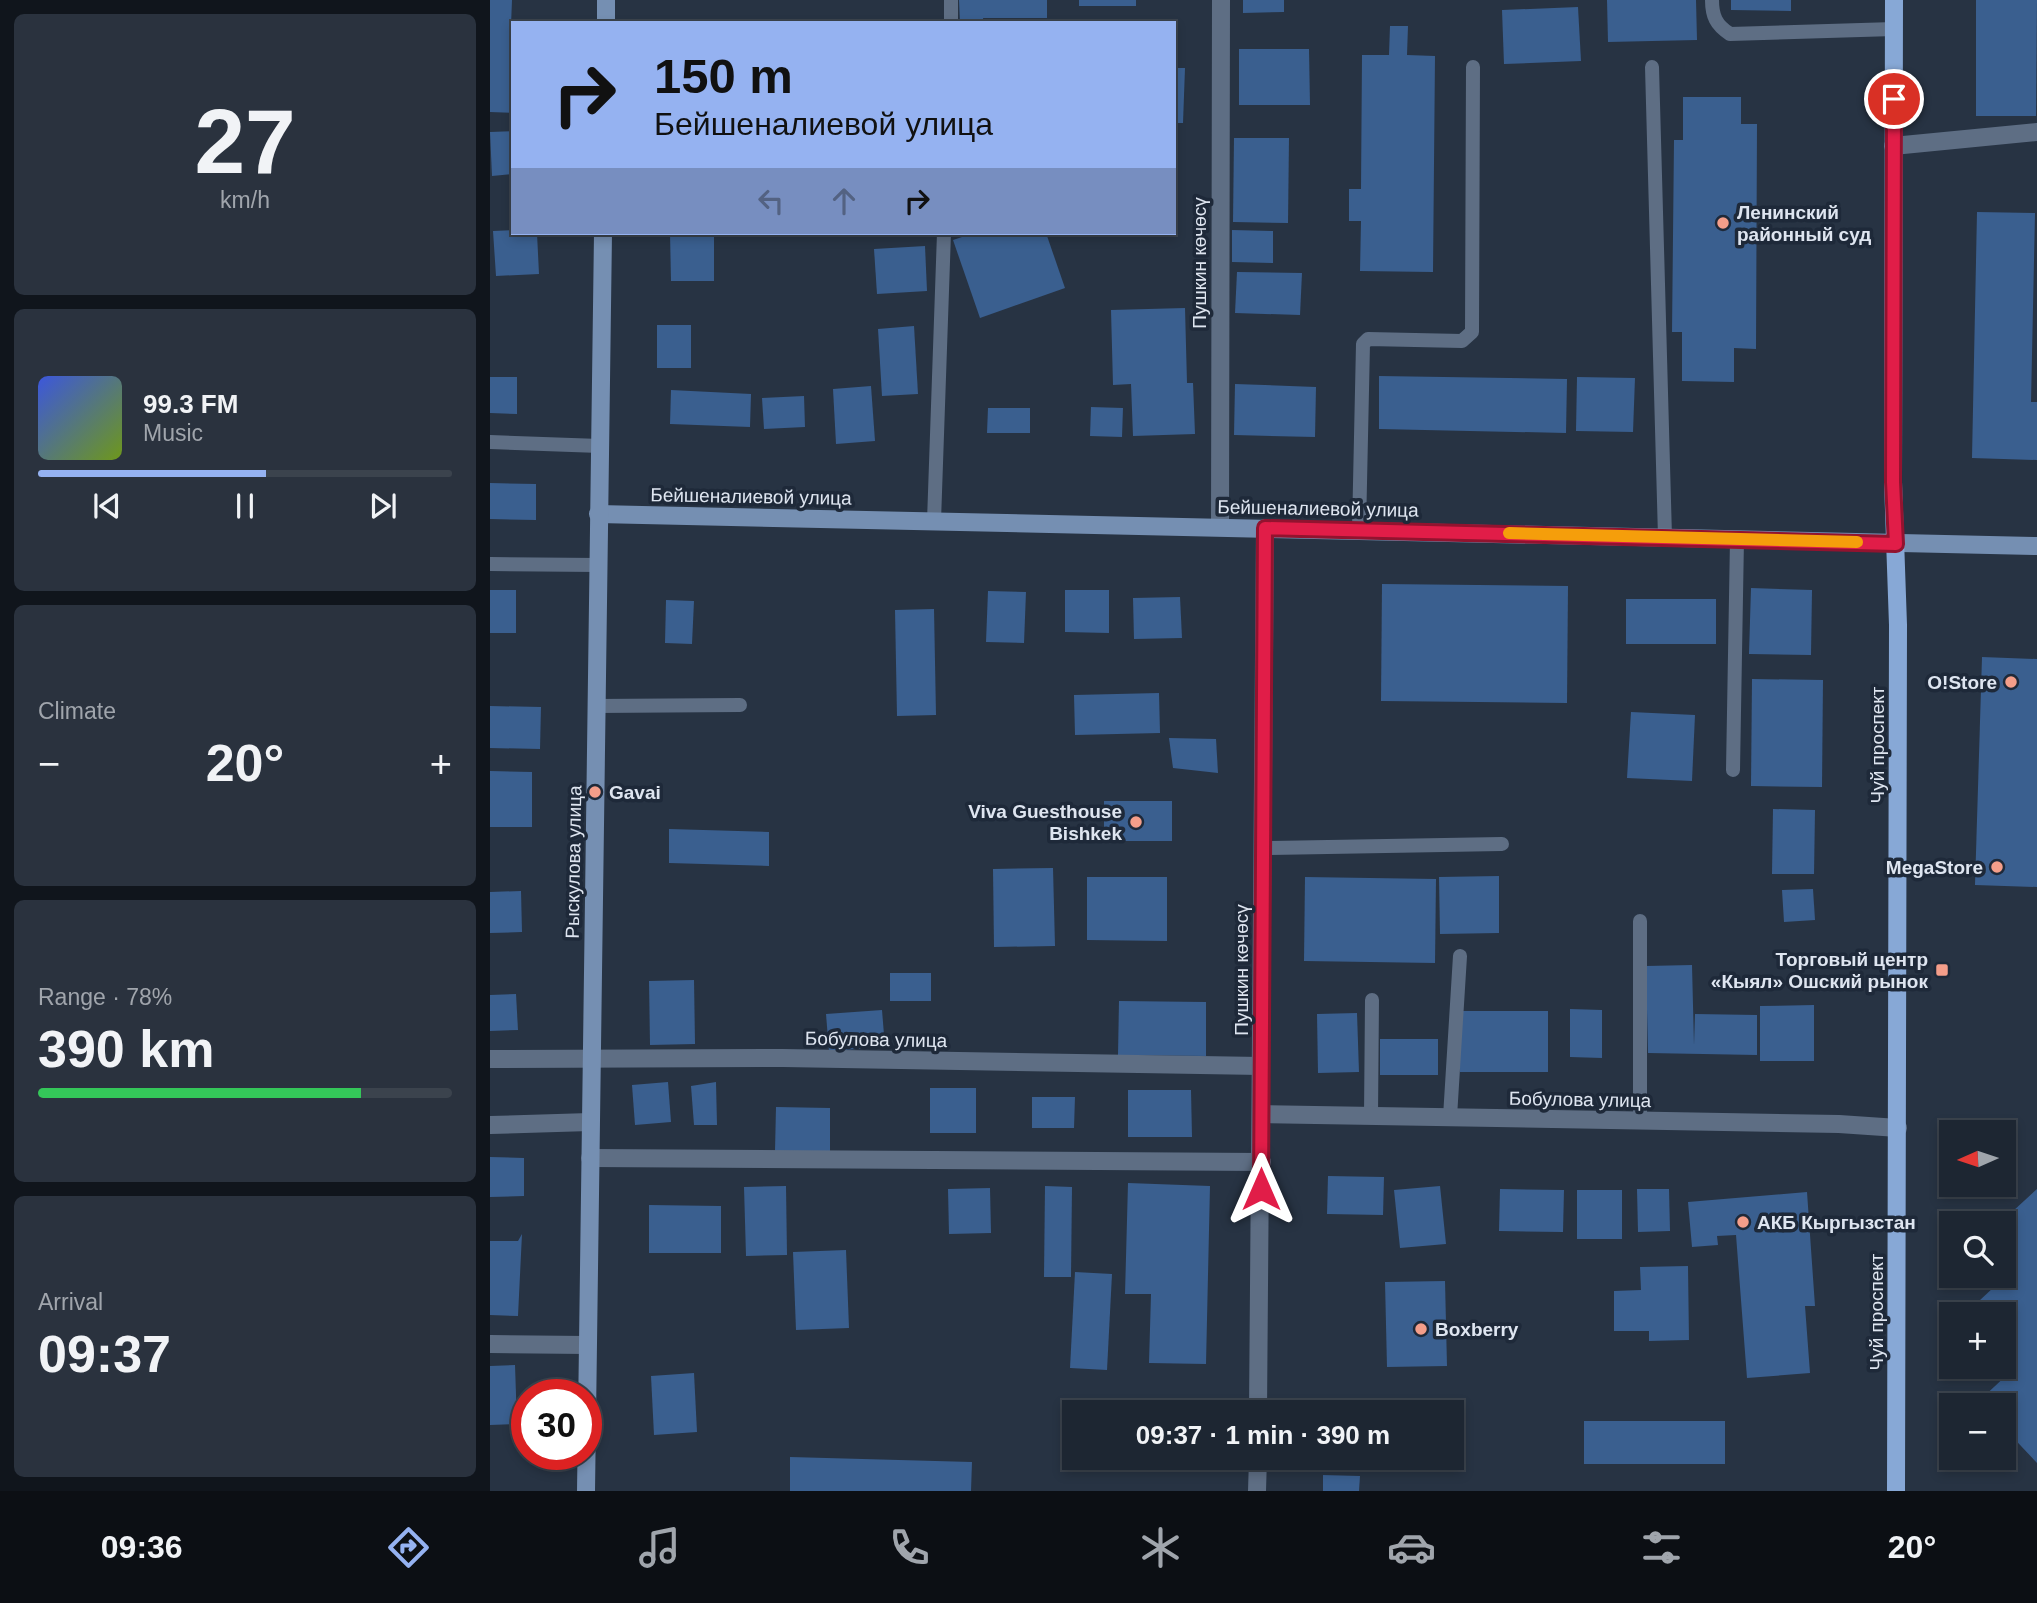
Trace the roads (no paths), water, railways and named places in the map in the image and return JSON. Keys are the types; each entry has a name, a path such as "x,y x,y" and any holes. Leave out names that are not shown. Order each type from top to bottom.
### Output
{"main road":[{"name":"Чуй проспект","path":"1894,0 1893,482 1896,544 1898,1128 1896,1491"}],"street":[{"path":"606,0 606,21"},
{"name":"Пушкин көчөсү","path":"1220,527 1221,0"},
{"path":"1894,146 2037,132"},
{"name":"Рыскулова улица","path":"586,1491 603,235"},
{"name":"Бейшеналиевой улица","path":"598,514 2037,546"},
{"name":"Пушкин көчөсү","path":"1258,1400 1265,528"},
{"name":"Бобулова улица","path":"490,1059 797,1058 1261,1066"},
{"name":"Бобулова улица","path":"1261,1114 1898,1128"},
{"path":"490,1125 590,1122"},
{"path":"590,1158 1262,1162"},
{"path":"490,1344 587,1345"},
{"path":"1257,1491 1258,1470"}],"lane":[{"path":"951,0 951,21"},
{"path":"1712,0 1712,13 1720,27 1730,34 1894,29"},
{"path":"1360,530 1363,344 1368,338 1462,341 1472,332 1473,67"},
{"path":"1652,67 1665,537"},
{"path":"934,521 944,235"},
{"path":"490,442 600,446"},
{"path":"1733,770 1737,539"},
{"path":"490,564 598,565"},
{"path":"596,706 740,705"},
{"path":"1263,848 1502,844"},
{"path":"1640,920 1640,1121"},
{"path":"1450,1117 1460,956"},
{"path":"1371,1116 1372,1000"}],"place":[{"name":"Ленинский районный суд","path":"1723,223"},
{"name":"O!Store","path":"2011,682"},
{"name":"Gavai","path":"595,792"},
{"name":"Viva Guesthouse Bishkek","path":"1136,822"},
{"name":"MegaStore","path":"1997,867"},
{"name":"Торговый центр «Кыял» Ошский рынок","path":"1942,970"},
{"name":"АКБ Кыргызстан","path":"1743,1222"},
{"name":"Boxberry","path":"1421,1329"}]}
